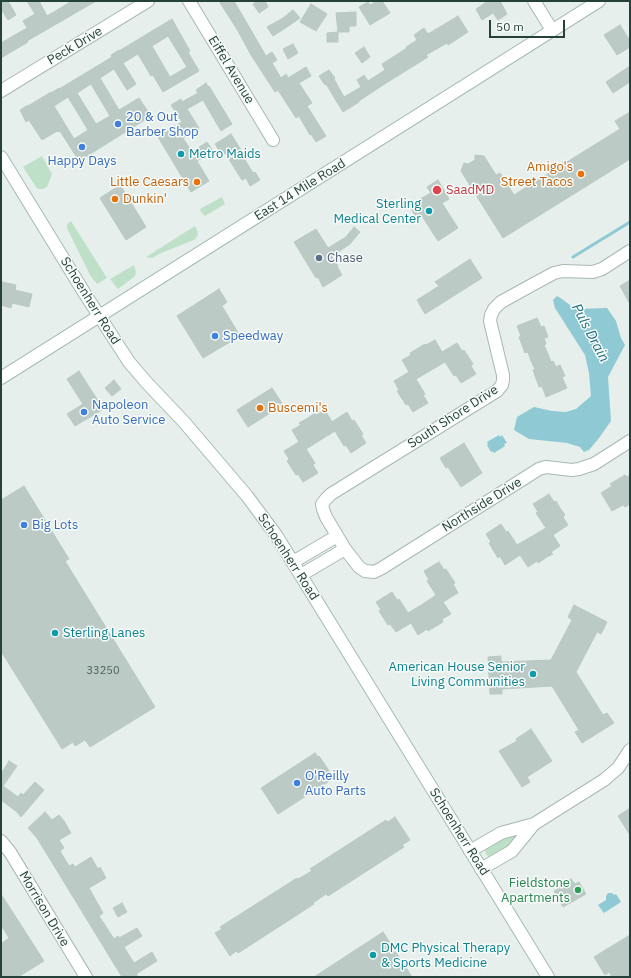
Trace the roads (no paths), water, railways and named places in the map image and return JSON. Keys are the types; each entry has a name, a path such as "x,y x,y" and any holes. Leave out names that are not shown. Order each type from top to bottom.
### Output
{"street":[{"name":"Peck Drive","path":"1,91 148,1"},
{"name":"Eiffel Avenue","path":"189,1 273,140"},
{"path":"534,1 552,30"},
{"name":"East 14 Mile Road","path":"1,378 599,1"},
{"name":"Schoenherr Road","path":"1,157 126,358 142,378 184,422 247,496 276,534 548,977"},
{"name":"South Shore Drive","path":"341,542 323,509 322,504 331,494 498,391 502,385 503,375 490,321 494,309 501,302 554,273 563,271 593,272 602,269 630,251"},
{"name":"Northside Drive","path":"341,542 359,567 365,571 374,572 539,469 546,467 572,470 580,469 594,464 630,441"},
{"path":"293,562 341,542"},
{"path":"301,575 341,542"},
{"path":"470,851 501,833 534,824 604,780 618,768 630,750"},
{"path":"481,869 512,851 534,824"},
{"name":"Morrison Drive","path":"1,841 10,852 81,975"}],"water":[{"path":"557,296 575,309 607,308 616,321 621,338 625,345 608,377 611,421 589,450 584,452 580,447 567,443 529,439 514,430 517,417 534,407 566,412 576,409 591,396 589,373 585,355 555,308 553,300"},
{"path":"499,435 500,437 502,435 507,443 494,453 492,451 491,452 487,442"},
{"path":"608,893 612,893 614,895 616,894 621,902 604,913 598,905 606,900"}],"waterway":[{"name":"Puls Drain","path":"573,257 630,222"}],"place":[{"name":"20 & Out Barber Shop","path":"118,124"},
{"name":"Happy Days","path":"82,147"},
{"name":"Metro Maids","path":"181,154"},
{"name":"Amigo's Street Tacos","path":"581,174"},
{"name":"Little Caesars","path":"197,182"},
{"name":"SaadMD","path":"437,190"},
{"name":"Dunkin'","path":"115,199"},
{"name":"Sterling Medical Center","path":"429,211"},
{"name":"Chase","path":"319,258"},
{"name":"Speedway","path":"215,336"},
{"name":"Buscemi's","path":"260,408"},
{"name":"Napoleon Auto Service","path":"84,412"},
{"name":"Big Lots","path":"24,525"},
{"name":"Sterling Lanes","path":"55,633"},
{"name":"American House Senior Living Communities","path":"533,674"},
{"name":"O'Reilly Auto Parts","path":"297,783"},
{"name":"Fieldstone Apartments","path":"578,890"},
{"name":"DMC Physical Therapy & Sports Medicine","path":"373,955"}]}
